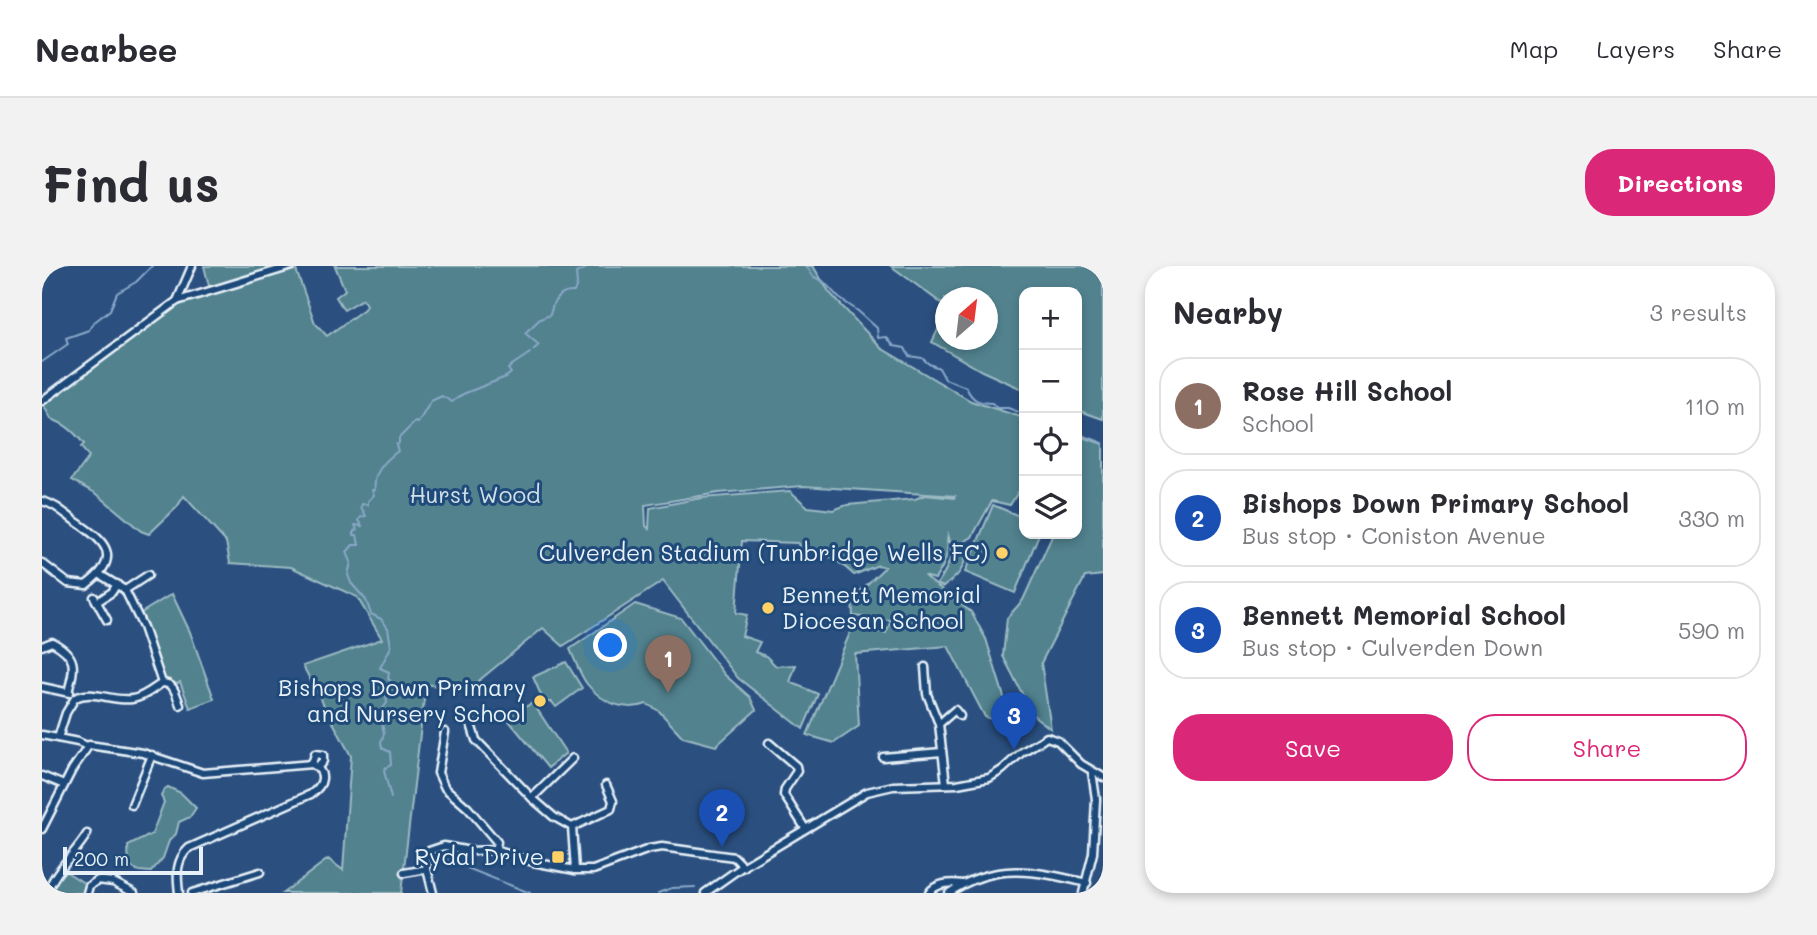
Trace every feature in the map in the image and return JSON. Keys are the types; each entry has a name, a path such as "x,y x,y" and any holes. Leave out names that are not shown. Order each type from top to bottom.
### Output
{"street":[{"path":"177,301 192,266"},
{"path":"42,401 177,301 292,266"},
{"path":"42,501 52,504 99,537 105,544 108,559 99,574 86,585 68,583 42,563"},
{"path":"99,574 125,590 143,627 162,683"},
{"path":"125,590 148,575"},
{"path":"107,620 96,600 112,592 117,584"},
{"path":"42,646 52,642 60,646 72,659 75,668 68,692"},
{"path":"925,667 927,694 939,724 946,784"},
{"path":"42,687 78,696 134,699 162,683 167,683 173,687 180,705"},
{"path":"58,738 69,705 78,696"},
{"path":"939,724 955,710 960,716"},
{"path":"470,721 476,740 532,798 554,817 572,827"},
{"path":"445,732 438,773 445,788 468,808 497,842 495,850"},
{"path":"42,735 87,746 93,744 152,755 203,773 315,765 322,772 323,782 320,788 311,794 189,848 178,862 179,893"},
{"path":"705,893 805,828 874,790 893,786 969,783 993,776 1022,752 1047,737 1058,741 1077,761 1103,777"},
{"path":"769,743 796,766 797,771 784,795 805,828"},
{"path":"42,829 87,746"},
{"path":"883,757 942,752"},
{"path":"132,805 152,755"},
{"path":"532,798 573,758"},
{"path":"1083,893 1093,853 1096,799 1092,772"},
{"path":"42,776 64,785"},
{"path":"572,827 611,809 613,801 606,785"},
{"path":"572,827 575,870"},
{"path":"47,893 87,834"},
{"path":"433,893 426,858 429,851 444,846 470,851 495,850 533,862 575,870 593,870 662,847 734,857 744,867"},
{"path":"404,873 427,869"},
{"path":"949,893 963,884 989,874 1019,870 1087,883"},
{"path":"192,893 260,872"},
{"path":"88,893 89,886 98,880 113,882 134,893"},
{"path":"929,893 937,886 963,884"},
{"path":"50,885 55,893"}],"green space":[{"path":"204,266 284,266 234,283 209,286"},
{"name":"Hurst Wood","path":"335,266 813,266 829,292 881,348 971,401 1019,416 1019,492 1010,505 992,501 972,537 962,543 968,550 960,572 953,579 943,587 937,584 950,560 948,534 946,555 941,569 935,579 924,576 971,612 986,639 1013,726 985,717 948,646 855,654 859,726 834,743 807,735 852,628 886,633 891,620 853,616 852,599 885,567 878,565 854,575 829,556 799,548 798,543 742,541 736,613 747,615 742,636 760,642 755,652 766,656 776,666 796,665 790,682 818,694 803,729 738,678 663,581 563,646 543,628 465,692 426,684 401,893 283,893 328,859 343,870 351,756 303,666 382,639 357,597 291,567 230,563 226,542 184,496 177,507 149,534 141,531 97,494 72,480 89,457 81,447 84,444 73,432 51,419 43,404 182,302 202,294 236,288 295,267 315,323 327,336 366,305 363,299 344,310 336,297 345,290","holes":["803,486 955,496 925,495 915,499 847,505 833,510 808,507 790,491 701,498 650,508 649,529 646,526 645,505 718,493"]},
{"path":"891,266 1103,266 1103,419 1082,412 1082,287 1019,287 1019,388 946,350 998,350 998,287 935,287 935,299"},
{"path":"1082,437 1103,444 1103,575 1085,577 1041,663 1051,729 1033,715 1003,656 1007,618 1023,600 1051,539 1082,539"},
{"name":"Culverden Stadium (Tunbridge Wells FC)","path":"993,505 1019,516 1019,539 1037,539 1015,593 965,572"},
{"path":"172,594 190,632 214,699 190,708 180,682 175,685 166,681 141,613"},
{"path":"635,604 681,618 725,675 750,697 756,710 716,746 683,737 659,711 647,704 630,707 607,701 593,691 582,676 570,649"},
{"path":"566,662 582,688 556,707 552,702 544,702 533,677"},
{"path":"533,703 566,753 548,768 505,716"},
{"path":"168,787 181,793 196,808 190,817 179,822 176,834 169,841 163,858 151,872 139,871 129,866 128,846 152,834 164,802 161,796"},
{"path":"65,871 87,885 85,893 46,893"}],"waterway":[{"path":"42,362 68,344 66,338 89,330 93,323 110,310 117,293 136,282 152,266"},
{"path":"533,350 539,345 525,333 540,319 550,315 560,295 574,292 577,284 576,273 591,266"},
{"path":"806,266 814,277 823,281 839,298 877,328 878,338 886,337 894,346 905,348 909,356 922,358 939,368 945,379 966,387 976,400 1021,413"},
{"path":"391,798 384,771 391,765 390,752 382,748 384,734 380,712 387,703 386,694 390,680 389,672 380,668 391,647 388,628 381,619 371,614 366,600 351,583 348,575 351,562 347,552 353,545 359,545 357,535 354,535 357,530 355,525 362,526 359,520 366,516 361,507 362,504 368,505 374,495 372,490 375,490 378,472 398,451 396,445 399,438 415,422 418,423 431,401 442,396 452,402 463,394 506,377 511,373 508,369 530,353"},
{"path":"1082,435 1103,443"},
{"path":"437,856 530,893"},
{"path":"658,893 672,888 695,887"}],"place":[{"name":"Culverden Stadium (Tunbridge Wells FC)","path":"1002,553"},
{"name":"Bennett Memorial Diocesan School","path":"768,608"},
{"name":"Rose Hill School","path":"668,693"},
{"name":"Bishops Down Primary and Nursery School","path":"540,701"},
{"name":"Bennett Memorial School","path":"1014,750"},
{"name":"Bishops Down Primary School","path":"722,847"},
{"name":"Rydal Drive","path":"558,857"}]}
